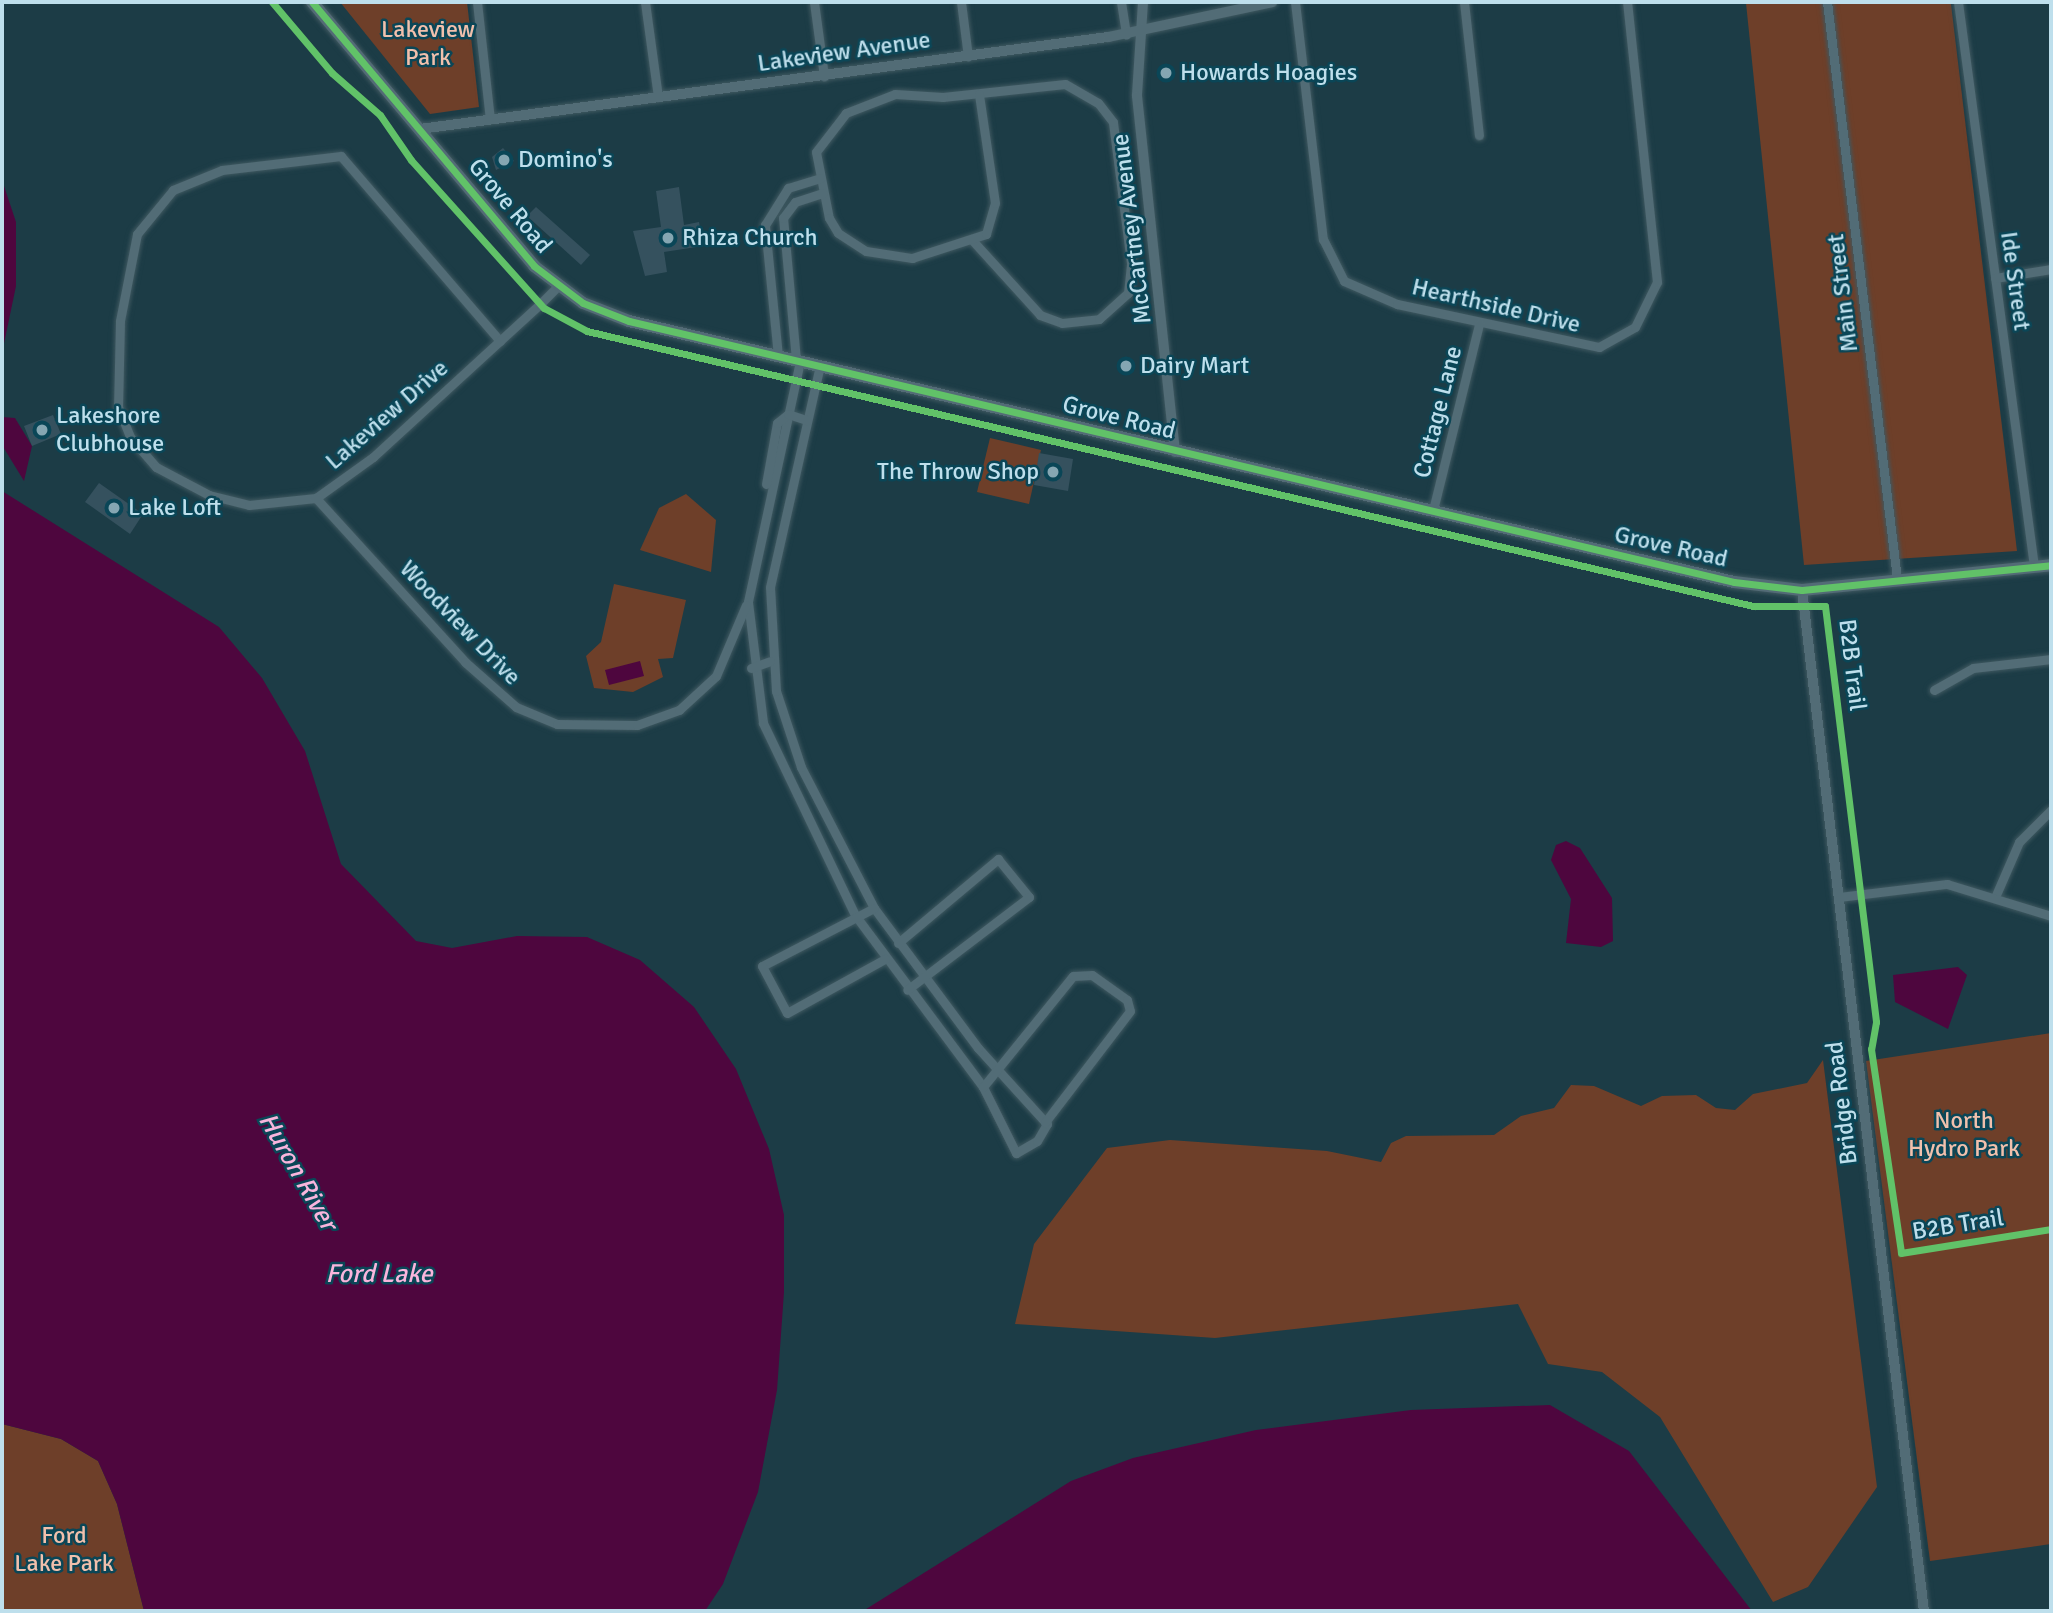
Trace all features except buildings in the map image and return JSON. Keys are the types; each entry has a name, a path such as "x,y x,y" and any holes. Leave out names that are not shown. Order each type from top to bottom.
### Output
{"main road":[{"name":"Grove Road","path":"313,2 556,287 629,321 1685,572 1802,590 2051,565"}],"street":[{"path":"477,2 490,119"},
{"path":"645,2 658,97"},
{"path":"814,2 824,76"},
{"path":"961,2 968,57"},
{"path":"1121,2 1126,35"},
{"name":"McCartney Avenue","path":"1143,2 1137,96 1175,452"},
{"name":"Lakeview Avenue","path":"420,129 1126,35 1272,2"},
{"name":"Hearthside Drive","path":"1295,2 1331,263 1364,293 1479,324 1599,346 1635,327 1653,300 1654,231 1627,2"},
{"path":"1464,2 1479,135"},
{"name":"Main Street","path":"1827,2 1897,579"},
{"name":"Ide Street","path":"1958,2 2034,566"},
{"path":"973,241 1041,316 1086,323 1112,312 1128,293 1131,263 1113,122 1098,103 1065,84 979,94 895,94 854,108 828,130 816,152 823,193 838,233 866,251 912,258 973,241 989,231 995,203 979,94"},
{"name":"Lakeview Drive","path":"341,156 500,341 373,457 316,498 249,505 209,495 156,467 130,438 114,379 128,262 137,234 173,190 222,170 341,156"},
{"path":"778,356 765,225 788,188 820,178"},
{"path":"823,193 795,202 783,218 798,361 748,601 751,668 783,774 855,915 907,990 983,1087 1016,1153 1037,1140 1045,1122 1128,1017 1127,1000 1080,972 999,1073 983,1087"},
{"path":"1995,278 2051,269"},
{"path":"500,341 556,287"},
{"name":"Cottage Lane","path":"1433,510 1479,324"},
{"path":"820,365 773,566 770,661 801,767 874,908 924,981 999,1073 1045,1122"},
{"path":"788,414 807,420"},
{"path":"768,504 777,423 788,414"},
{"path":"773,482 791,487"},
{"name":"Woodview Drive","path":"316,498 465,662 516,707 557,724 637,725 679,710 716,676 748,601"},
{"path":"756,564 773,566"},
{"name":"Bridge Road","path":"1802,590 1924,1611"},
{"path":"1934,690 1973,668 2051,659"},
{"path":"751,668 770,661"},
{"path":"783,774 801,767"},
{"path":"1996,895 2019,842 2051,810"},
{"path":"898,943 998,859 1029,897 924,981 907,990"},
{"path":"1839,897 1947,884 1996,895 2051,916"},
{"path":"874,908 855,915 762,966 787,1013 885,959"}],"green space":[{"name":"Lakeview Park","path":"340,2 467,2 479,107 430,114"},
{"path":"1746,3 1951,4 2017,551 1804,565"},
{"path":"990,438 1041,450 1029,504 977,492"},
{"path":"686,494 716,520 711,572 640,550 659,508"},
{"path":"614,584 686,600 673,658 658,659 663,677 633,692 594,688 586,656 601,642"},
{"name":"North Hydro Park","path":"2051,1033 2051,1544 1930,1561 1866,1061"},
{"path":"1823,1060 1877,1487 1808,1587 1773,1602 1660,1417 1602,1372 1548,1364 1518,1304 1215,1338 1015,1324 1034,1244 1107,1148 1170,1140 1327,1151 1381,1162 1391,1143 1406,1136 1494,1135 1521,1116 1554,1108 1571,1085 1594,1086 1641,1106 1662,1096 1696,1095 1716,1108 1735,1110 1753,1094 1807,1083"},
{"name":"Ford Lake Park","path":"2,1424 61,1439 98,1461 117,1504 144,1611 2,1611"}],"water":[{"path":"2,180 16,222 16,286 2,353"},
{"path":"2,417 15,418 32,446 24,481 2,445"},
{"name":"Ford Lake","path":"2,491 219,627 262,678 305,751 341,864 416,941 452,948 517,936 587,937 640,960 694,1007 736,1069 769,1149 784,1215 784,1292 777,1390 758,1492 723,1584 705,1611 144,1611 117,1504 98,1461 61,1439 2,1424"},
{"path":"640,661 644,676 609,685 605,670"},
{"path":"1566,841 1580,848 1612,898 1613,941 1601,947 1566,943 1571,899 1551,860 1556,845"},
{"path":"1958,967 1967,975 1948,1029 1895,1002 1893,975"},
{"path":"1550,1405 1629,1451 1752,1611 863,1611 1071,1481 1133,1458 1256,1430 1411,1410"}],"cycle path":[{"name":"B2B Trail","path":"272,2 332,73 380,115 411,160 544,308 587,331 1753,606 1825,606 1876,1022 1871,1049 1901,1253 2051,1229"},
{"path":"312,2 534,266 583,303 629,321 1734,582 1802,590 2051,565"}],"place":[{"name":"Howards Hoagies","path":"1166,73"},
{"name":"Domino's","path":"504,160"},
{"name":"Rhiza Church","path":"668,238"},
{"name":"Dairy Mart","path":"1126,366"},
{"name":"Lakeshore Clubhouse","path":"42,430"},
{"name":"The Throw Shop","path":"1053,472"},
{"name":"Lake Loft","path":"114,508"}],"water label":[{"name":"Huron River","path":"297,1172"}]}
